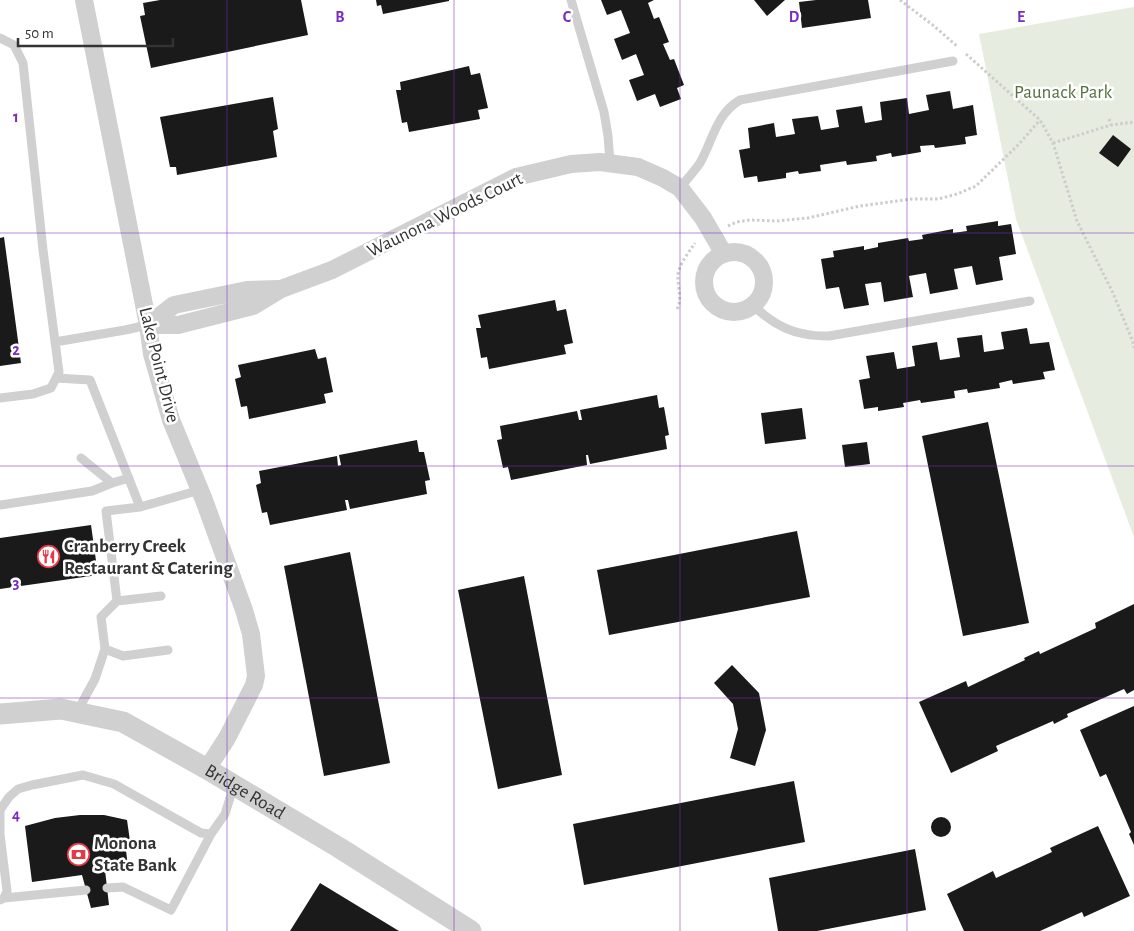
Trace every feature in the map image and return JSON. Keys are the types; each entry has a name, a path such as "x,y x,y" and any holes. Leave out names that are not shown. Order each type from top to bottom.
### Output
{"street":[{"name":"Lake Point Drive","path":"84,0 148,324 152,354 171,420 200,490 251,634 256,676 254,685 227,738 207,769"},
{"name":"Waunona Woods Court","path":"148,324 178,325 253,306 281,289 332,270 516,177 571,164 600,162 638,167 663,178 680,188 703,218 724,254"},
{"path":"734,252 744,254 753,259 760,267 764,277 764,288 754,306 740,312 726,312 710,301 703,283 704,274 715,258 734,252"},
{"path":"0,702 69,710"},
{"name":"Bridge Road","path":"0,714 69,710 123,722 207,769 338,847 471,931"}],"lane":[{"path":"571,0 604,112 610,163"},
{"path":"0,38 14,45 23,63 43,250 59,372 51,388 33,394 0,398"},
{"path":"680,188 700,163 722,117 731,106 740,100 953,61"},
{"path":"754,306 763,315 781,327 804,334 829,336 1030,301"},
{"path":"55,342 125,330 148,324"},
{"path":"56,378 90,380 140,507"},
{"path":"81,458 112,483"},
{"path":"0,505 92,491 129,478"},
{"path":"117,601 106,511 140,507 200,490"},
{"path":"69,710 96,679 106,649 101,617 117,601 160,596"},
{"path":"106,649 123,656 168,650"},
{"path":"2,899 7,891 0,834 0,810 9,797 18,789 83,775 114,784 201,833 211,834"},
{"path":"107,888 123,887 171,910 211,834 225,814 234,785"},
{"path":"2,899 86,890"}],"path":[{"path":"900,0 959,47"},
{"path":"965,53 1040,120 1053,143 1076,220 1113,293 1134,348"},
{"path":"1110,119 1111,125"},
{"path":"677,309 680,304 678,273 697,240 710,230 750,220 776,221 808,218 860,206 912,199 938,199 957,194 976,186 1040,120"},
{"path":"1053,143 1111,125 1134,122"}],"green space":[{"name":"Paunack Park","path":"1134,7 1134,537 1016,219 979,34"}],"building":[{"path":"160,0 301,0 308,35 151,68 140,16 145,15 143,3"},
{"path":"376,0 449,1 383,14 381,5 377,6"},
{"path":"601,0 654,0 648,3 654,19 659,17 669,42 663,44 670,60 674,59 684,85 677,88 681,99 660,107 655,94 637,101 629,80 644,75 636,54 622,60 614,39 630,33 621,10 607,15"},
{"path":"754,0 785,0 767,16"},
{"path":"816,0 868,0 871,18 802,28 799,2"},
{"path":"469,66 471,75 480,73 488,108 478,110 480,119 409,132 407,122 402,123 396,90 401,90 400,82"},
{"path":"950,91 953,109 973,105 977,135 965,137 966,144 935,148 934,145 920,146 921,152 892,157 891,153 876,156 877,161 847,165 846,161 820,165 821,171 799,174 798,171 786,173 786,178 758,182 757,176 744,178 739,150 750,148 748,128 774,123 776,137 795,134 792,119 818,116 821,130 839,127 836,110 862,106 865,123 882,120 880,102 907,98 909,114 929,110 926,95"},
{"path":"273,97 278,129 273,131 277,157 177,175 176,167 170,167 160,117"},
{"path":"1113,135 1131,149 1118,167 1099,153"},
{"path":"998,221 998,226 1011,224 1016,254 999,257 1003,280 976,285 972,266 954,269 958,289 930,294 926,273 909,276 913,297 884,302 881,282 865,284 869,305 844,309 839,287 826,289 821,259 834,257 833,251 864,246 864,250 878,247 878,243 908,238 909,241 923,239 922,235 953,229 953,233 967,231 966,226"},
{"path":"4,237 21,363 0,366 0,238"},
{"path":"555,300 557,311 566,309 573,343 564,345 566,354 489,369 487,357 481,358 476,328 481,328 478,315"},
{"path":"1027,328 1030,344 1049,342 1055,370 1043,372 1045,379 1013,384 1012,380 999,383 1000,388 968,393 967,389 954,391 955,398 921,403 920,400 903,403 904,407 878,411 878,407 864,409 859,380 870,378 866,356 894,352 897,369 915,366 912,346 937,342 940,360 960,357 957,338 982,335 984,352 1004,349 1001,332"},
{"path":"315,349 318,359 326,357 333,392 324,394 326,403 249,419 247,406 241,407 235,379 241,377 238,365"},
{"path":"657,395 659,408 664,407 669,435 665,436 667,449 590,464 588,455 586,455 587,465 511,480 508,467 503,468 497,440 502,439 500,426 577,411 579,420 582,420 580,410"},
{"path":"802,408 806,439 765,444 761,413"},
{"path":"988,422 1029,623 963,636 922,436"},
{"path":"417,440 419,452 424,452 430,480 425,481 427,494 350,509 348,500 345,500 347,510 270,525 267,512 262,513 256,485 261,483 259,471 337,456 338,466 341,465 339,455"},
{"path":"867,442 870,464 845,467 842,445"},
{"name":"Cranberry Creek Restaurant & Catering","path":"91,525 98,575 0,589 0,538"},
{"path":"797,531 810,597 609,635 597,570"},
{"path":"350,552 390,763 324,776 284,566"},
{"path":"524,576 562,775 498,789 458,590"},
{"path":"1134,604 1134,690 1127,694 1124,689 1067,714 1068,717 1054,724 1053,721 996,746 998,751 951,773 919,702 966,681 968,687 1025,660 1024,658 1039,651 1040,654 1096,628 1095,623"},
{"path":"732,665 759,693 766,730 755,766 730,758 738,729 733,704 714,683"},
{"path":"1134,706 1134,845 1129,834 1131,832 1106,774 1100,777 1080,730"},
{"path":"794,781 805,842 584,885 573,824"},
{"name":"Monona State Bank","path":"104,815 127,820 130,841 125,842 128,867 105,870 109,905 91,908 82,875 32,882 25,826 55,818"},
{"path":"941,817 948,820 951,827 948,834 941,837 934,834 931,827 934,820"},
{"path":"1098,826 1130,896 1084,917 1082,912 1040,931 964,931 947,894 993,871 996,878 1052,852 1050,848"},
{"path":"915,849 926,910 817,931 778,931 769,878"},
{"path":"320,883 399,931 290,931"}],"place":[{"name":"Cranberry Creek Restaurant & Catering","path":"48,557"},
{"name":"Monona State Bank","path":"78,854"}]}
